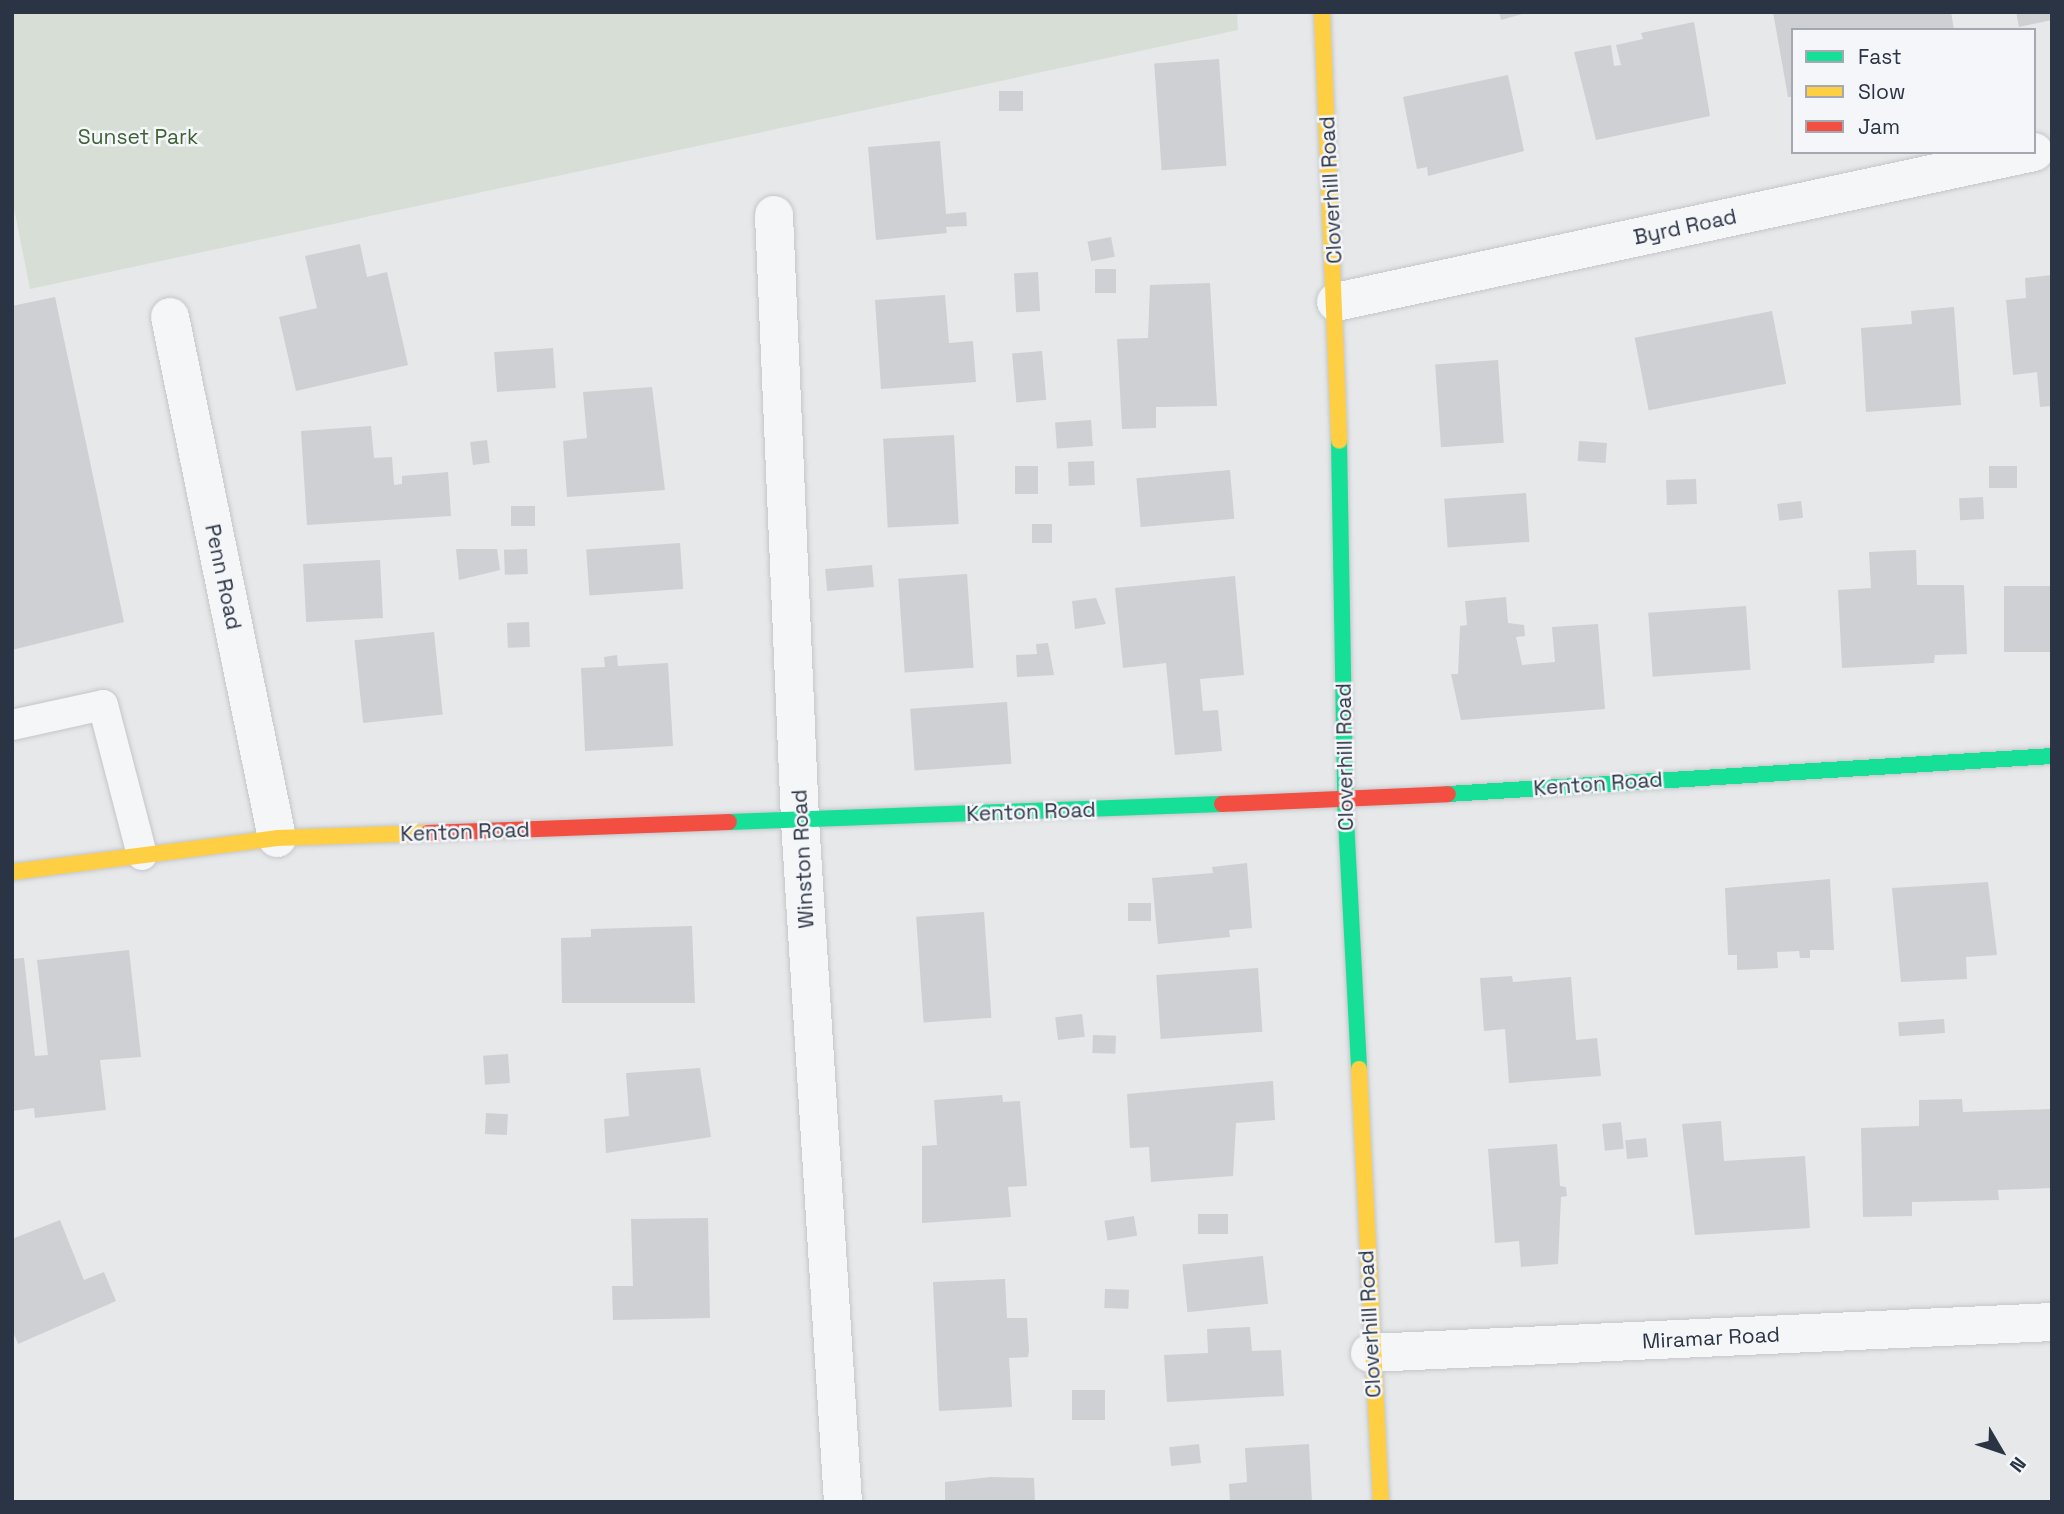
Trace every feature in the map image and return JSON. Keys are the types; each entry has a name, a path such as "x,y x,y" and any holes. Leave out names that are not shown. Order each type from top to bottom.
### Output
{"street":[{"name":"Cloverhill Road","path":"1322,12 1336,302 1345,800 1370,1353 1381,1502"},
{"name":"Byrd Road","path":"1336,302 2025,154"},
{"name":"Winston Road","path":"774,215 800,821 843,1502"},
{"name":"Penn Road","path":"170,317 276,838"},
{"name":"Kenton Road","path":"12,872 276,838 1345,800 2052,756"},
{"name":"Miramar Road","path":"1370,1353 2052,1322"}],"lane":[{"path":"12,726 103,705 142,855"}],"green space":[{"name":"Sunset Park","path":"12,12 1237,12 1238,30 30,289 12,198"}],"building":[{"path":"1499,12 1526,12 1526,13 1501,20"},
{"path":"1773,12 1951,12 1954,28 1791,28 1791,97 1788,97"},
{"path":"2016,12 2052,12 2052,20 2019,27"},
{"path":"1694,22 1710,116 1596,140 1574,52 1611,45 1614,66 1621,65 1616,45 1643,39 1641,33"},
{"path":"1219,59 1226,166 1162,170 1154,64"},
{"path":"1508,75 1524,151 1428,176 1427,167 1417,169 1403,97"},
{"path":"999,91 1023,91 1023,111 999,111"},
{"path":"940,141 946,214 966,212 967,226 946,227 947,233 876,240 868,147"},
{"path":"1111,237 1115,257 1091,261 1087,242"},
{"path":"360,244 367,277 387,272 408,365 296,391 279,317 317,308 305,256"},
{"path":"1095,269 1116,269 1116,293 1095,293"},
{"path":"1038,272 1040,311 1016,312 1014,273"},
{"path":"2052,275 2052,406 2040,407 2037,372 2013,375 2006,300 2026,298 2025,278"},
{"path":"1210,283 1217,406 1156,407 1156,428 1122,429 1117,339 1148,338 1150,285"},
{"path":"945,295 949,343 973,341 976,382 881,389 875,300"},
{"path":"55,297 124,622 12,650 12,306"},
{"path":"1954,307 1961,405 1866,412 1861,328 1912,324 1911,311"},
{"path":"1772,311 1786,384 1649,410 1635,338"},
{"path":"553,348 556,388 497,392 494,352"},
{"path":"1042,351 1046,400 1016,402 1012,354"},
{"path":"1498,360 1504,443 1441,447 1435,364"},
{"path":"652,387 665,490 567,497 563,441 587,438 583,392"},
{"path":"1091,420 1093,446 1057,448 1055,423"},
{"path":"371,426 374,458 392,457 394,485 402,484 402,476 448,472 451,516 307,525 301,431"},
{"path":"954,435 959,524 888,528 883,439"},
{"path":"487,440 490,463 473,465 470,442"},
{"path":"1579,441 1607,443 1606,463 1578,461"},
{"path":"1094,461 1095,485 1069,486 1068,462"},
{"path":"1015,466 1038,466 1038,494 1015,494"},
{"path":"1989,466 2017,466 2017,488 1989,488"},
{"path":"1230,470 1234,519 1141,527 1136,478"},
{"path":"1696,479 1697,504 1667,505 1666,480"},
{"path":"1526,493 1529,542 1448,548 1444,499"},
{"path":"1983,497 1984,519 1960,520 1959,498"},
{"path":"1801,501 1803,518 1779,521 1777,504"},
{"path":"511,506 535,506 535,526 511,526"},
{"path":"1032,524 1052,524 1052,543 1032,543"},
{"path":"680,543 683,589 589,595 586,550"},
{"path":"456,549 497,549 500,570 459,580"},
{"path":"527,549 528,574 505,575 504,550"},
{"path":"1916,550 1917,585 1964,585 1967,654 1935,655 1934,663 1842,668 1838,590 1871,588 1869,552"},
{"path":"380,560 383,618 306,622 303,564"},
{"path":"872,565 874,587 827,591 825,569"},
{"path":"967,574 974,668 905,673 898,579"},
{"path":"1235,576 1244,675 1200,679 1203,711 1218,710 1222,751 1175,755 1166,663 1123,668 1115,588"},
{"path":"2004,586 2052,586 2052,652 2004,652"},
{"path":"1506,597 1508,623 1524,625 1525,636 1516,637 1522,665 1555,662 1552,627 1598,624 1605,709 1461,720 1451,674 1458,674 1460,626 1467,625 1465,601"},
{"path":"1096,598 1106,624 1075,629 1072,601"},
{"path":"1746,606 1750,670 1653,677 1648,613"},
{"path":"529,622 530,647 508,648 507,623"},
{"path":"434,632 443,715 363,723 354,640"},
{"path":"1048,643 1054,675 1017,677 1016,655 1037,654 1036,644"},
{"path":"617,655 618,666 668,663 673,746 585,751 581,668 605,667 604,657"},
{"path":"1007,702 1011,764 915,771 910,709"},
{"path":"1247,863 1252,928 1229,930 1230,937 1158,944 1152,878 1213,873 1212,867"},
{"path":"1830,879 1834,950 1810,950 1810,958 1800,958 1799,951 1777,952 1778,968 1737,970 1737,955 1728,955 1725,888"},
{"path":"1988,882 1997,955 1966,957 1967,979 1901,982 1892,888"},
{"path":"1128,903 1151,903 1151,921 1128,921"},
{"path":"984,912 991,1018 924,1022 916,917"},
{"path":"692,926 695,1003 562,1003 561,938 591,937 591,929"},
{"path":"129,950 141,1057 100,1060 106,1110 35,1118 34,1108 12,1111 12,959 24,958 35,1056 48,1055 37,960"},
{"path":"1258,968 1262,1032 1161,1039 1156,975"},
{"path":"1512,976 1513,982 1571,977 1576,1040 1597,1038 1601,1076 1509,1083 1505,1029 1484,1031 1480,978"},
{"path":"1082,1014 1085,1037 1058,1040 1055,1017"},
{"path":"1944,1019 1945,1033 1899,1036 1898,1022"},
{"path":"1093,1035 1116,1036 1115,1054 1092,1053"},
{"path":"508,1054 510,1083 485,1085 483,1056"},
{"path":"700,1068 711,1137 606,1153 604,1119 629,1116 626,1073"},
{"path":"1273,1081 1275,1120 1236,1123 1233,1176 1151,1182 1149,1147 1130,1148 1127,1094"},
{"path":"1002,1095 1003,1102 1020,1101 1027,1186 1008,1187 1011,1217 922,1223 922,1146 937,1145 934,1100"},
{"path":"1962,1099 1963,1112 2051,1109 2052,1188 1998,1190 1999,1200 1912,1202 1912,1216 1863,1217 1861,1128 1919,1126 1919,1100"},
{"path":"486,1113 508,1114 507,1135 485,1134"},
{"path":"1721,1121 1724,1161 1805,1156 1810,1228 1695,1235 1682,1124"},
{"path":"1621,1122 1624,1149 1605,1151 1602,1124"},
{"path":"1646,1138 1648,1157 1627,1159 1625,1140"},
{"path":"1557,1144 1560,1186 1566,1187 1567,1196 1561,1197 1558,1264 1521,1267 1519,1241 1495,1243 1488,1149"},
{"path":"1198,1214 1228,1214 1228,1234 1198,1234"},
{"path":"1134,1216 1137,1236 1107,1240 1104,1221"},
{"path":"708,1218 710,1318 613,1320 612,1286 633,1286 631,1219"},
{"path":"60,1220 84,1280 104,1272 116,1301 18,1344 12,1329 12,1239"},
{"path":"1263,1256 1268,1304 1187,1312 1182,1264"},
{"path":"1005,1279 1007,1318 1027,1318 1029,1351 1028,1357 1009,1358 1012,1407 939,1411 933,1282"},
{"path":"1105,1289 1129,1290 1128,1309 1104,1308"},
{"path":"1250,1327 1252,1351 1281,1350 1284,1396 1167,1402 1164,1355 1208,1353 1207,1329"},
{"path":"1072,1390 1105,1390 1105,1420 1072,1420"},
{"path":"1199,1444 1201,1463 1171,1466 1169,1447"},
{"path":"1309,1444 1312,1502 1230,1502 1229,1484 1247,1482 1245,1448"},
{"path":"991,1477 1034,1478 1035,1502 945,1502 945,1482"}],"traffic: fast":[{"path":"1339,441 1345,800 1359,1069"},
{"path":"1448,794 2052,756"},
{"path":"729,822 1222,804"}],"traffic: slow":[{"path":"1322,12 1339,441"},
{"path":"12,872 277,838 428,833"},
{"path":"1359,1069 1381,1502"}],"traffic: jam":[{"path":"1222,804 1448,794"},
{"path":"428,833 729,822"}]}
